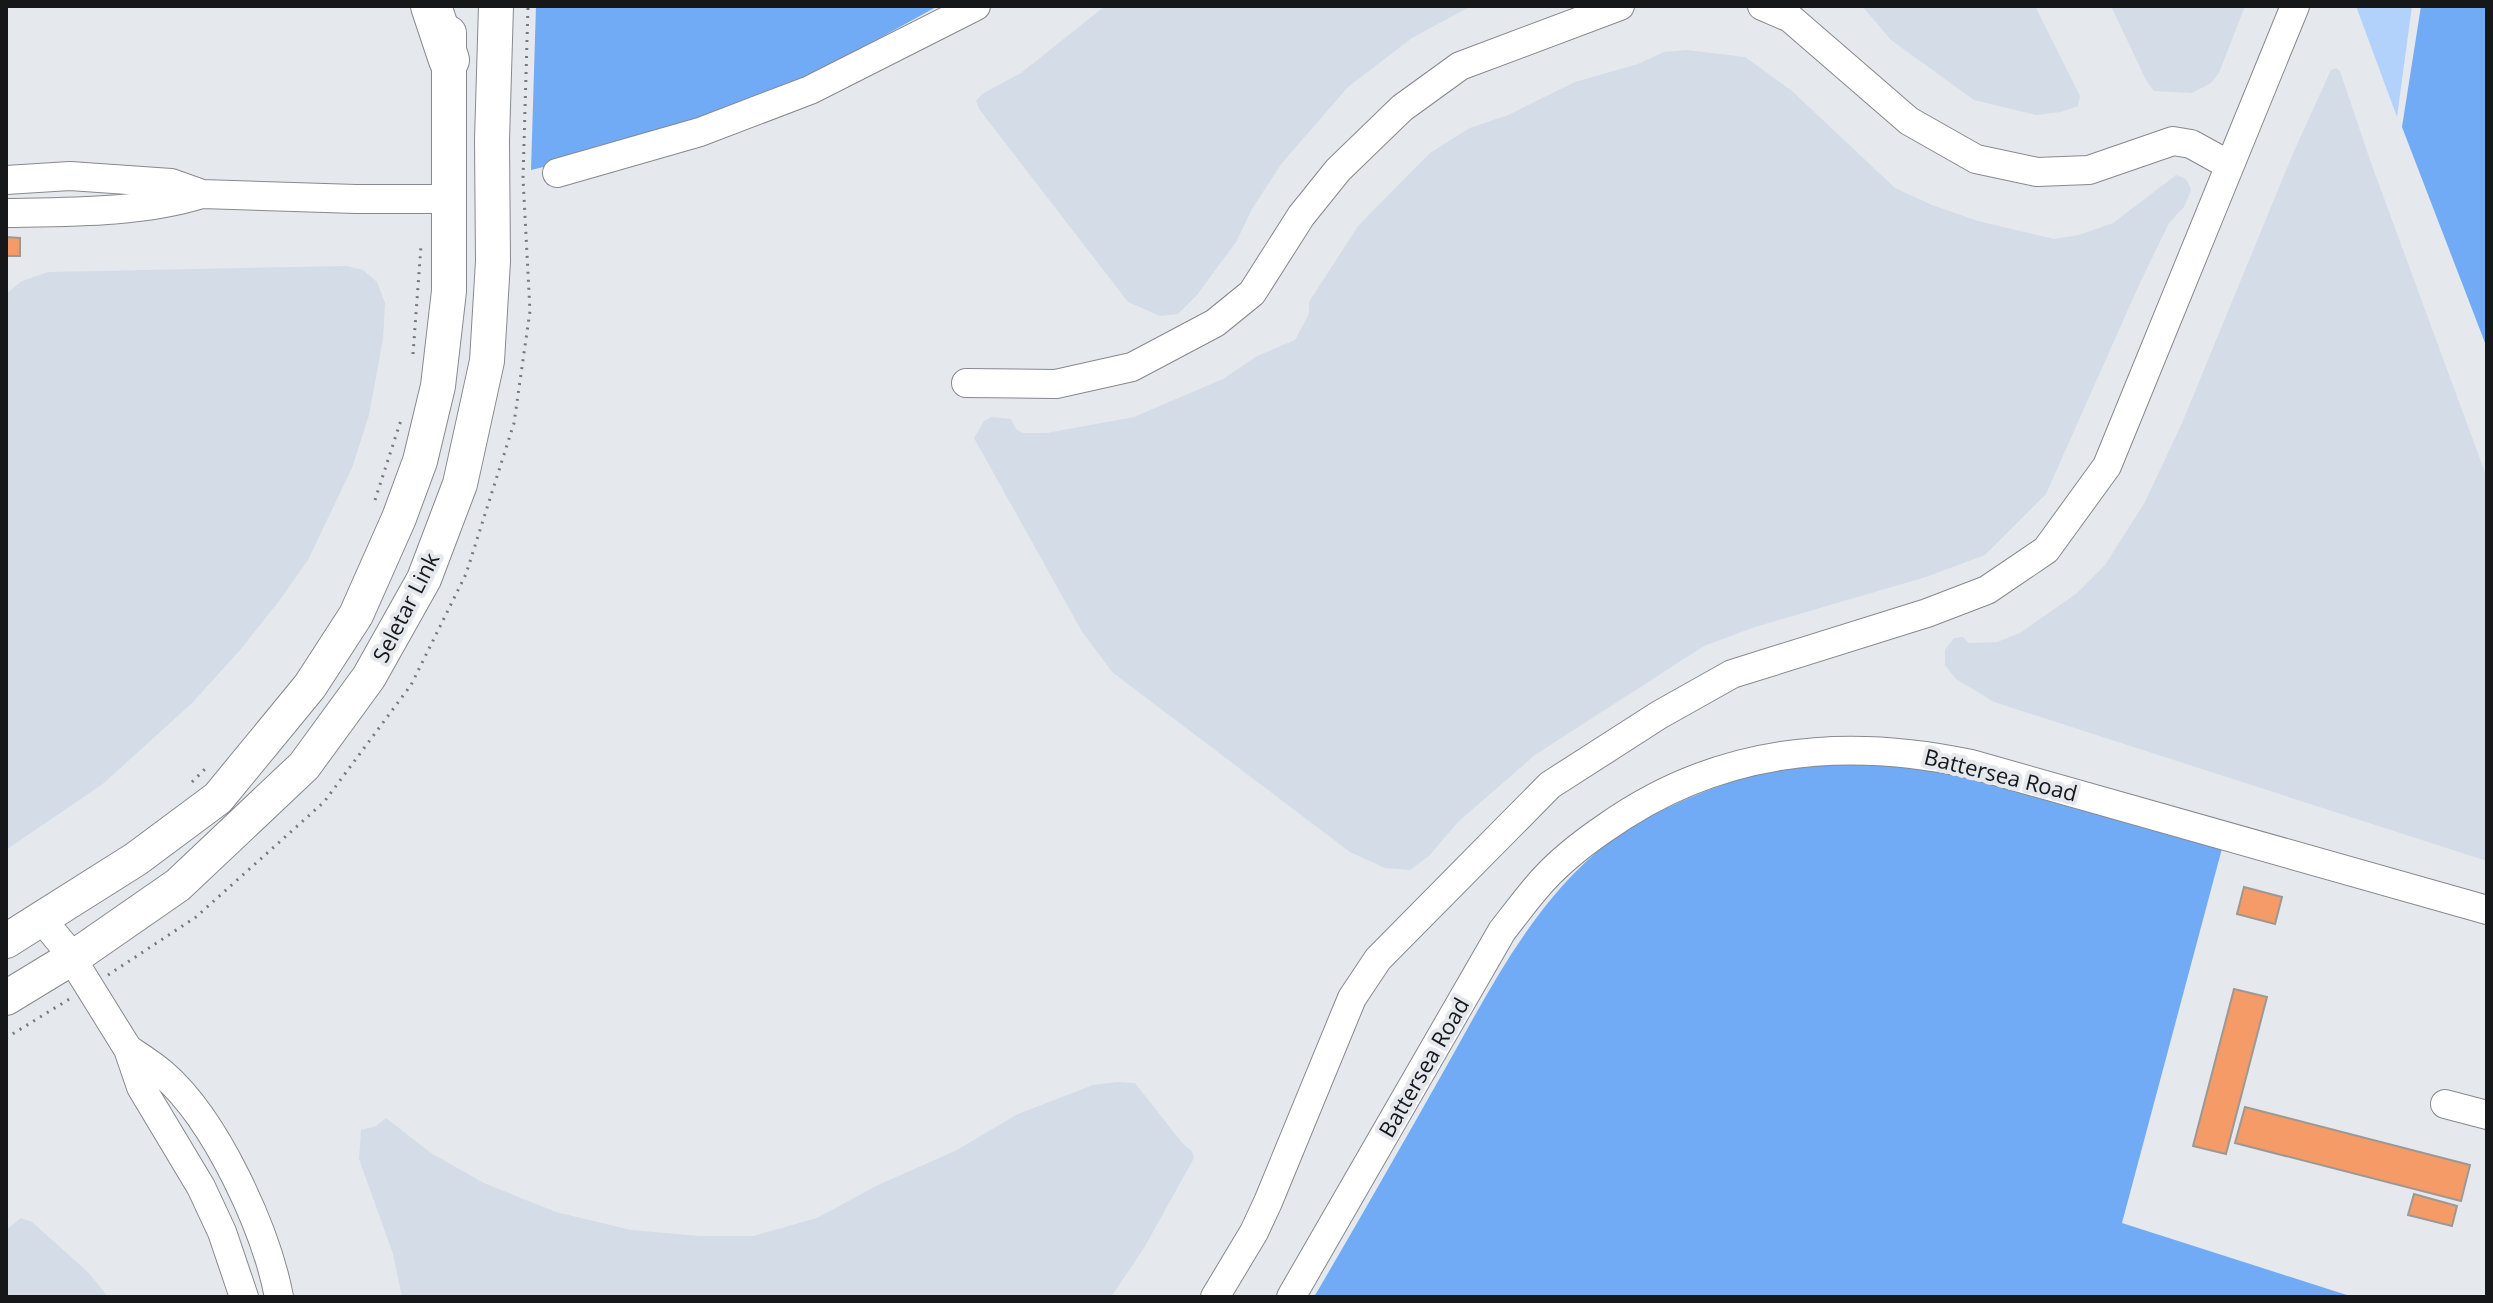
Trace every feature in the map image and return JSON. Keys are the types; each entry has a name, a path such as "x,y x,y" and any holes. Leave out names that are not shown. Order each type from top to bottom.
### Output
{"highway":[{"path":"431,6 449,60"}],"main road":[{"name":"Seletar Link","path":"6,941 136,859 218,798 310,686 356,615 399,518 420,461 438,386 449,291 449,6"},
{"name":"Seletar Link","path":"6,998 70,959 178,885 304,766 369,677 424,579 460,484 487,361 493,261 496,6"},
{"path":"449,199 470,201 481,191 492,167"}],"lane":[{"path":"557,173 700,132 810,90 976,6"},
{"path":"966,383 1056,384 1132,367 1215,323 1252,293 1301,216 1338,170 1402,108 1460,66 1620,6"},
{"path":"1762,6 1790,18 1909,121 1976,159 2037,172 2089,170 2173,141 2191,144 2229,165"},
{"path":"1215,1297 1254,1232 1352,998 1365,977 1378,959 1550,785 1659,715 1732,674 1927,613 1987,590 2046,550 2107,466 2295,6"},
{"path":"6,180 51,176 171,183 202,194 449,199"},
{"path":"6,213 172,203 202,194"},
{"name":"Battersea Road","path":"1291,1297 1502,931 1537,886 1582,844 1632,808 1735,764 1798,752 1921,753 1986,768 2487,910"},
{"path":"39,921 64,946 128,1049 141,1087 201,1187 222,1232 244,1297"},
{"path":"128,1049 164,1075 202,1120 247,1198 273,1264 279,1297"},
{"path":"2445,1104 2487,1115"}],"path":[{"path":"413,357 421,247"},
{"path":"374,505 401,418"},
{"path":"189,786 210,764"}],"shaded area":[{"path":"536,6 938,6 787,89 593,155 531,170"},
{"path":"1105,6 1471,6 1412,38 1348,87 1282,163 1252,209 1236,242 1197,295 1178,314 1160,316 1128,302 979,109 976,101 982,94 1021,73"},
{"path":"1862,6 2035,6 2080,96 2078,106 2036,115 1974,100 1891,40"},
{"path":"2111,6 2245,6 2219,73 2211,83 2192,93 2154,91"},
{"path":"2356,6 2412,6 2397,117"},
{"path":"2421,6 2487,6 2487,348 2402,127"},
{"path":"1687,50 1745,57 1792,91 1895,188 1978,221 2054,239 2079,235 2113,223 2176,175 2186,179 2190,193 2184,207 2169,223 2139,285 2046,494 1985,555 1926,577 1755,627 1704,646 1535,755 1458,822 1429,856 1410,870 1385,868 1350,852 1112,672 1081,630 974,438 984,421 991,417 1011,419 1016,429 1023,433 1047,433 1134,417 1223,379 1257,356 1295,340 1309,314 1309,302 1358,226 1430,153 1470,128 1508,115 1575,82 1638,64 1664,52"},
{"path":"2336,68 2340,71 2487,478 2487,861 1994,702 1956,679 1945,665 1945,650 1954,638 1963,637 1969,643 1997,642 2020,633 2077,593 2105,565 2145,502 2182,423 2294,151 2331,70"},
{"path":"347,266 363,270 377,282 385,303 383,339 369,415 352,468 308,560 241,649 192,703 104,783 6,850 6,294 22,281 48,272"},
{"path":"1853,761 1952,769 2224,841 2122,1223 2353,1297 1314,1297 1514,950 1557,892 1582,866 1627,830 1697,795 1772,770"},
{"path":"1135,1083 1183,1144 1192,1151 1194,1158 1144,1248 1111,1297 402,1297 393,1254 359,1159 361,1130 376,1126 386,1118 431,1153 484,1183 556,1212 631,1230 700,1236 753,1236 817,1218 878,1185 955,1151 1018,1114 1093,1085"},
{"path":"21,1218 32,1222 89,1273 108,1297 6,1297 6,1230"}],"building":[{"path":"6,237 20,238 20,256 6,256"},
{"path":"2244,887 2282,897 2275,924 2237,914"},
{"path":"2234,989 2267,997 2226,1154 2193,1146"},
{"path":"2245,1107 2470,1165 2461,1201 2235,1143"},
{"path":"2414,1194 2457,1206 2452,1226 2408,1215"}]}
